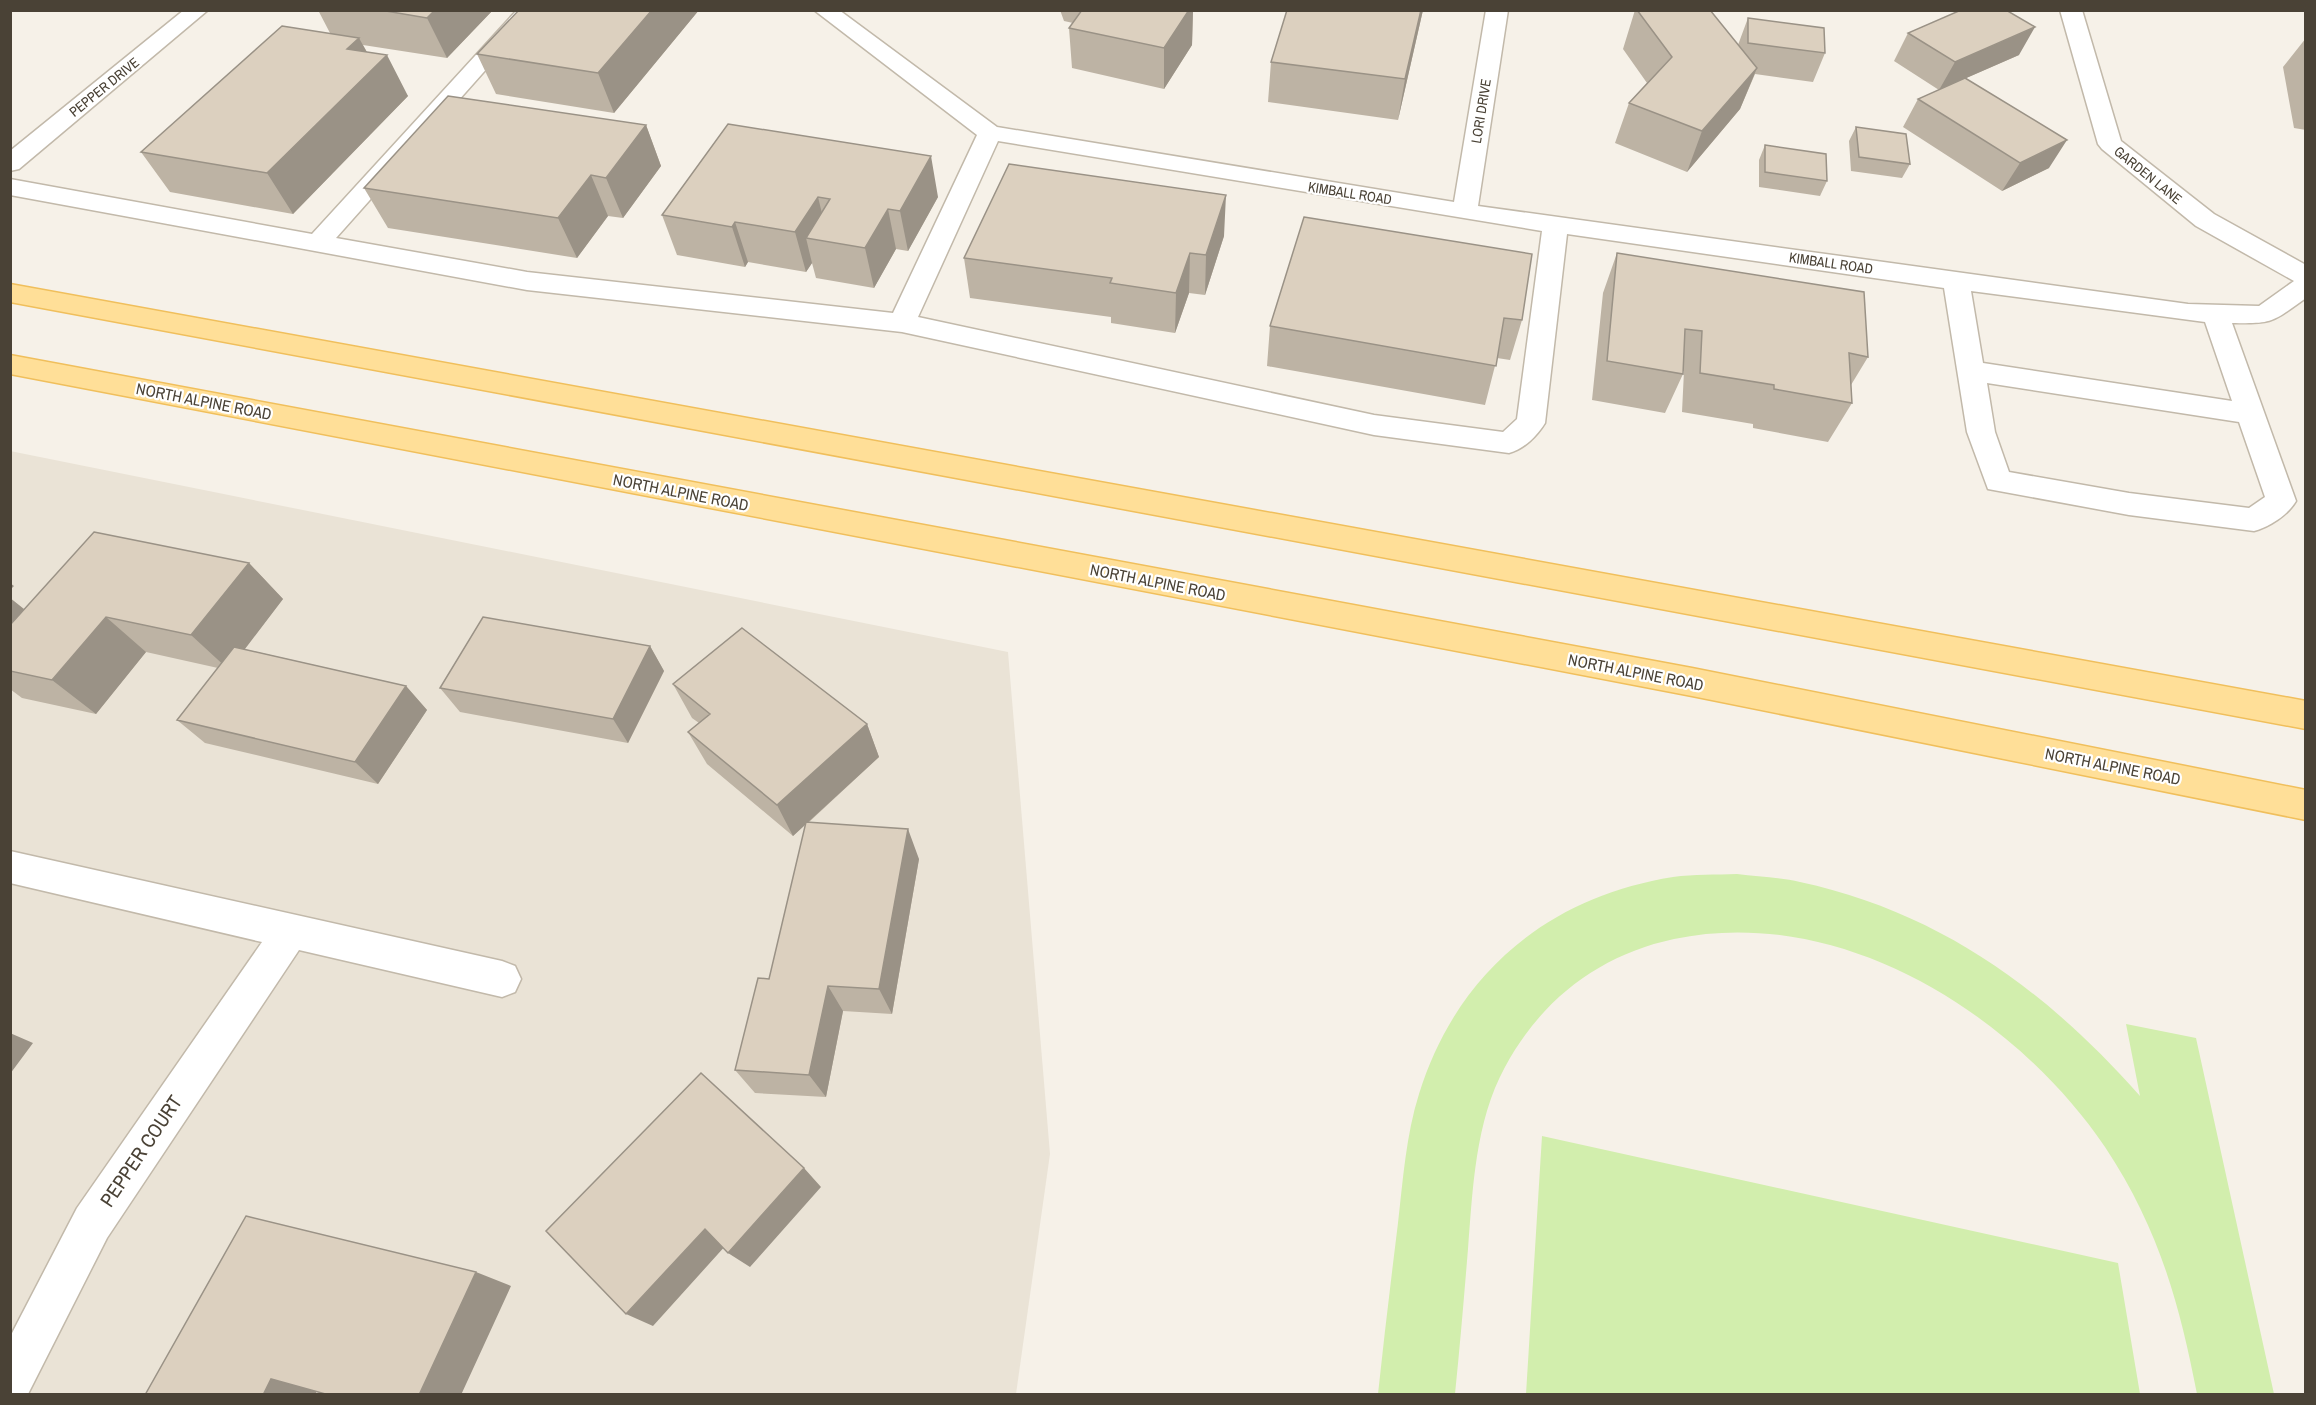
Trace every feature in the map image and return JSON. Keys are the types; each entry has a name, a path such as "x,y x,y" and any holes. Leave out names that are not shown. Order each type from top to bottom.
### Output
{"main road":[{"path":"10,293 2306,715"},
{"name":"NORTH ALPINE ROAD","path":"10,364 1681,680 2306,805"}],"street":[{"name":"PEPPER DRIVE","path":"10,164 198,10"},
{"path":"317,244 529,10"},
{"name":"LORI DRIVE","path":"1466,212 1497,10"},
{"name":"GARDEN LANE","path":"2071,10 2110,144 2205,220 2306,276"},
{"name":"KIMBALL ROAD","path":"826,11 990,133 1466,212 2188,313 2264,315 2306,285"},
{"path":"902,323 990,133"},
{"path":"10,187 526,281 902,323 1374,425 1509,443 1531,423 1556,225"},
{"path":"1956,280 1981,432 1998,481 2129,504 2254,520 2281,501 2215,314"},
{"path":"1971,371 2250,414"},
{"path":"10,867 502,979"},
{"name":"PEPPER COURT","path":"10,1384 92,1223 291,931"}],"shaded area":[{"path":"10,451 1008,652 1050,1154 1016,1394 11,1394"}],"green space":[{"path":"1737,874 1792,880 1851,896 1899,913 1945,935 1988,961 2067,1022 2140,1096 2126,1024 2196,1038 2274,1394 2197,1394 2174,1296 2153,1236 2139,1206 2105,1147 2067,1098 2022,1053 1972,1013 1917,980 1859,954 1798,938 1736,932 1674,939 1621,956 1575,984 1536,1021 1505,1067 1487,1110 1481,1133 1474,1179 1455,1394 1378,1394 1403,1174 1411,1125 1419,1094 1436,1050 1457,1011 1483,977 1514,947 1548,922 1586,902 1628,887 1673,877"},
{"path":"1542,1136 2118,1263 2140,1394 1526,1394"}],"building":[{"path":"380,10 435,10 427,18"},
{"path":"519,10 652,10 598,73 477,54"},
{"path":"1082,10 1189,10 1164,48 1069,28"},
{"path":"1287,10 1421,10 1405,79 1271,62"},
{"path":"1637,10 1710,10 1757,68 1702,131 1629,103 1672,57"},
{"path":"1961,10 2006,10 2035,27 1955,62 1908,33"},
{"path":"1748,18 1824,28 1825,53 1748,43"},
{"path":"282,26 359,38 347,49 387,55 267,173 141,152"},
{"path":"1965,78 2067,140 2020,163 1918,99"},
{"path":"448,96 646,125 606,178 591,175 558,218 364,188"},
{"path":"728,124 931,156 900,211 888,209 865,248 806,238 830,199 818,197 795,232 735,222 732,227 662,215"},
{"path":"1856,127 1906,134 1910,164 1859,157"},
{"path":"1765,145 1826,154 1827,181 1765,172"},
{"path":"1009,164 1226,195 1206,255 1190,253 1176,293 1110,283 1112,278 964,258"},
{"path":"1304,217 1532,254 1522,320 1504,318 1496,366 1270,326"},
{"path":"1617,253 1864,292 1868,357 1849,353 1852,403 1774,389 1774,385 1700,373 1702,331 1685,329 1683,374 1607,361"},
{"path":"94,532 249,563 191,635 106,617 52,680 10,671 10,625"},
{"path":"483,617 650,646 613,719 440,688"},
{"path":"742,628 867,724 777,805 688,732 710,714 673,684"},
{"path":"234,647 406,686 355,762 177,720"},
{"path":"806,822 908,829 879,989 828,986 809,1075 735,1070 758,978 769,979"},
{"path":"701,1073 804,1168 728,1253 705,1229 626,1314 546,1231"},
{"path":"246,1216 476,1272 419,1395 329,1395 271,1379 263,1395 145,1395"}]}
